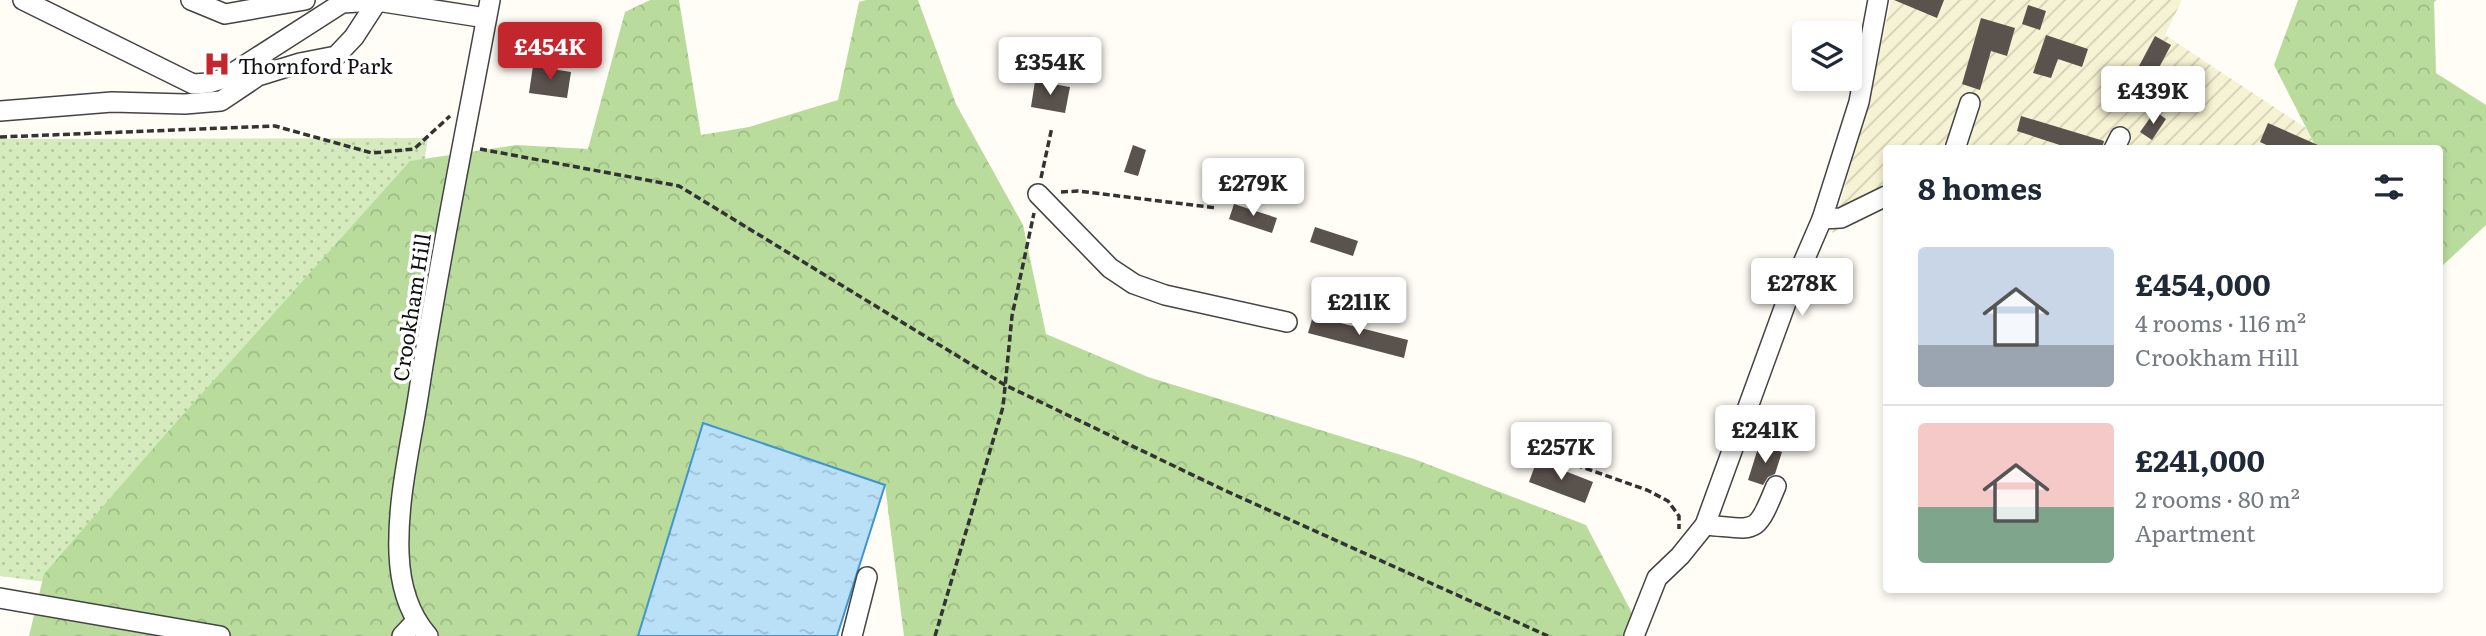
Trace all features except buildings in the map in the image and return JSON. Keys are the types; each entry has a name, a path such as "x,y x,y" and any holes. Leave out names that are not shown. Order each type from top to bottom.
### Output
{"street":[{"path":"23,0 192,84 225,78 342,3 378,0 488,9"},
{"path":"191,0 225,14 305,0"},
{"path":"0,111 112,102 184,104 221,101 258,76 300,63 336,56 354,37 378,0"},
{"path":"432,0 488,9"},
{"path":"1634,636 1657,578 1680,556 1705,525 1787,300 1822,219 1859,102 1878,0"},
{"name":"Crookham Hill","path":"422,628 407,600 399,555 400,514 435,283 488,9"},
{"path":"1956,145 1969,103"},
{"path":"1038,194 1110,268 1134,284 1165,295 1287,322"},
{"path":"1822,219 1841,218 1883,197"},
{"path":"1705,525 1750,529 1762,521 1776,486"},
{"path":"852,636 867,577"},
{"path":"0,598 220,636"},
{"path":"402,636 422,628"}],"path":[{"path":"0,137 275,126 372,153 414,149 470,99"},
{"path":"935,636 1003,407 1012,316 1052,127"},
{"path":"461,145 679,186 1005,385 1224,490 1548,636"},
{"path":"1038,194 1078,191 1217,208"},
{"path":"1536,451 1647,490 1668,501 1679,516 1680,556"}],"shaded area":[{"path":"1891,0 2182,0 2165,35 2306,128 2315,145 1883,145 1883,208 1832,233 1869,99"}],"green space":[{"path":"650,0 679,0 701,135 749,127 838,100 859,2 918,0 956,104 1023,225 1046,334 1148,377 1414,459 1586,525 1644,636 904,636 885,485 704,423 638,636 29,636 44,574 410,161 516,145 588,149 625,12"},
{"path":"2298,0 2437,0 2434,2 2436,73 2486,105 2486,225 2443,265 2443,145 2315,145 2274,65"},
{"path":"428,138 352,622 0,576 0,139"}],"water":[{"path":"703,423 885,485 837,636 638,636"}],"place":[{"name":"Thornford Park","path":"217,64"}]}
